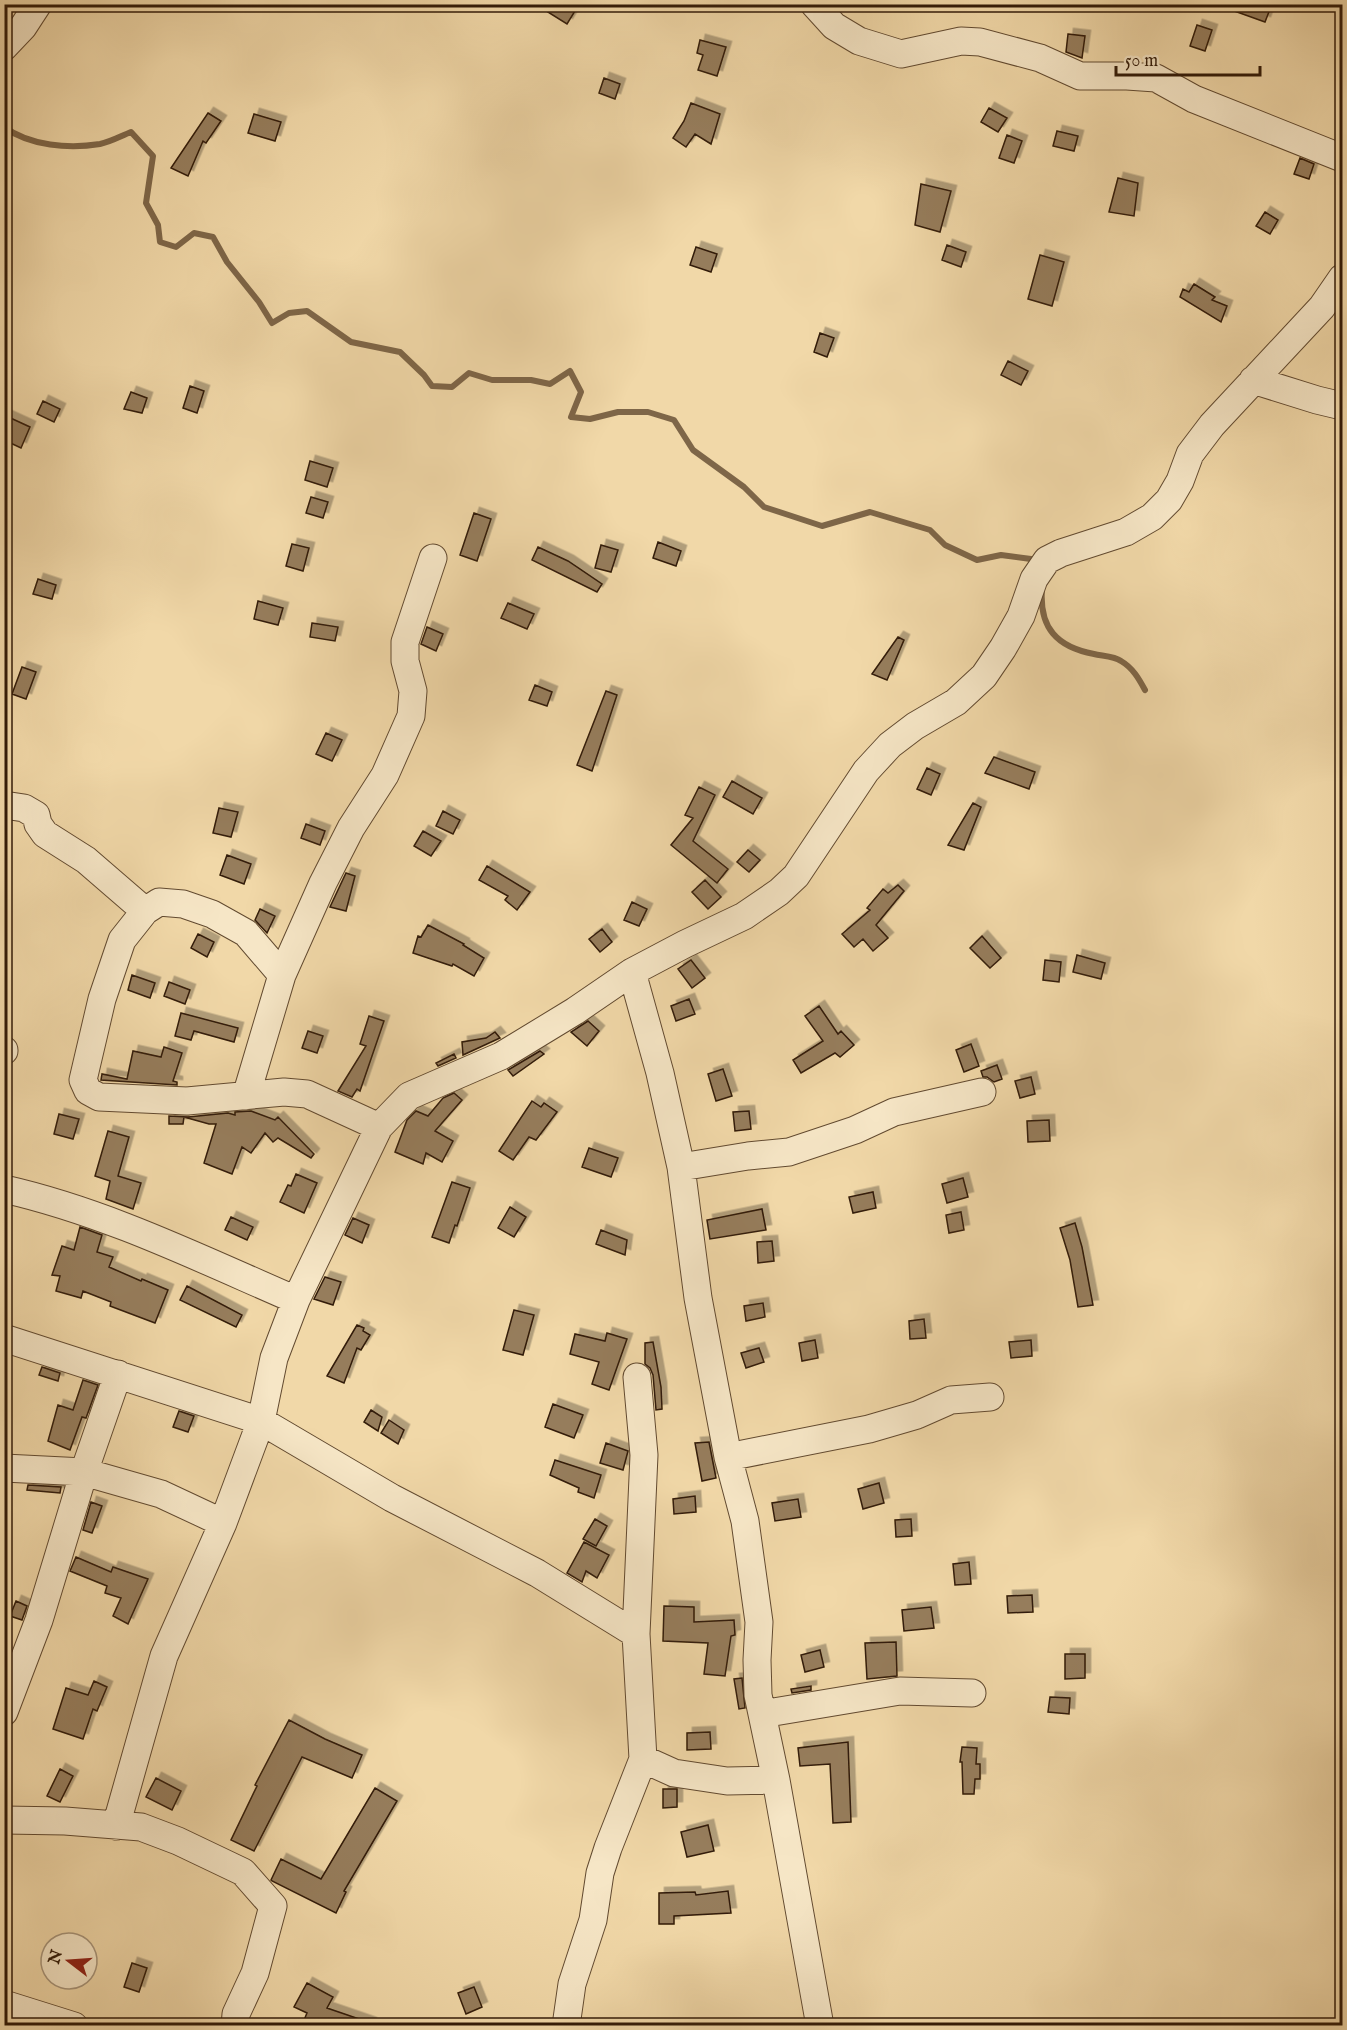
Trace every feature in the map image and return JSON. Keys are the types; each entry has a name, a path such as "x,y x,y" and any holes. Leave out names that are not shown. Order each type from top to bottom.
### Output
{"street":[{"path":"4,47 23,27 38,4"},
{"path":"814,4 834,26 859,40 901,54 961,41 980,42 1040,58 1080,76 1156,78 1194,99 1342,158"},
{"path":"116,1826 164,1656 223,1522 261,1420 274,1358 297,1300 379,1127 409,1096 501,1056 575,1011 632,972 744,916 779,892 796,876 866,771 890,745 915,726 956,702 984,676 1021,616 1034,579 1047,560 1061,553 1126,532 1152,517 1169,500 1180,481 1190,454 1212,424 1322,307 1342,278"},
{"path":"1252,381 1342,406"},
{"path":"246,1096 282,975 323,884 351,828 385,775 411,716 413,691 405,661 405,642 433,558"},
{"path":"4,804 24,808 36,815 38,824 45,834 86,860 145,911"},
{"path":"282,975 246,933 212,914 183,904 159,902 145,911 122,940 102,999 83,1080 88,1091 99,1097 187,1101 284,1092 308,1094 379,1127"},
{"path":"632,972 660,1073 681,1167 698,1298 728,1457 745,1521 759,1622 758,1695 776,1780 820,2025"},
{"path":"681,1167 789,1152 855,1130 894,1112 982,1092"},
{"path":"4,1189 62,1204 162,1242 297,1300"},
{"path":"4,1338 261,1420 392,1498 537,1573 636,1634"},
{"path":"4,1712 39,1620 84,1472 118,1374"},
{"path":"566,2025 572,1984 593,1920 600,1873 643,1759 636,1634 644,1455 637,1377"},
{"path":"728,1457 869,1429 917,1415 951,1400 990,1397"},
{"path":"4,1468 84,1472 161,1494 223,1522"},
{"path":"762,1714 900,1691 972,1693"},
{"path":"643,1759 684,1775 727,1781 776,1780"},
{"path":"4,1820 65,1821 141,1827 178,1841 243,1872 273,1906 255,1973 236,2014 235,2025"},
{"path":"4,2004 74,2025"}],"building":[{"path":"535,4 564,4 575,11 567,24"},
{"path":"1223,4 1272,4 1265,22 1223,7"},
{"path":"1197,25 1212,30 1205,51 1190,46"},
{"path":"1068,34 1085,36 1082,58 1066,52"},
{"path":"700,40 726,47 717,76 698,70 703,55 697,53"},
{"path":"604,78 620,84 615,99 599,93"},
{"path":"691,103 720,114 711,144 695,134 686,147 673,138 684,121"},
{"path":"989,108 1007,118 998,132 981,122"},
{"path":"208,113 221,121 206,143 203,141 188,176 171,168"},
{"path":"254,114 281,122 275,141 248,133"},
{"path":"1057,131 1078,136 1074,151 1053,146"},
{"path":"1007,135 1022,141 1014,163 999,158"},
{"path":"1300,158 1314,164 1309,179 1294,174"},
{"path":"1118,178 1138,183 1134,216 1109,212"},
{"path":"921,184 951,191 940,232 915,225"},
{"path":"1265,212 1278,220 1270,234 1256,226"},
{"path":"947,245 966,252 961,267 942,260"},
{"path":"696,247 717,254 711,272 690,265"},
{"path":"1040,255 1064,262 1052,306 1028,299"},
{"path":"1194,284 1215,297 1212,300 1227,306 1221,322 1180,297 1183,289 1189,292"},
{"path":"820,333 834,338 827,357 814,352"},
{"path":"1008,361 1028,371 1021,385 1001,375"},
{"path":"190,386 204,391 197,413 183,408"},
{"path":"131,392 147,398 142,413 124,409"},
{"path":"43,401 60,409 54,422 37,414"},
{"path":"4,415 30,427 21,448 4,440"},
{"path":"310,461 333,468 327,487 305,480"},
{"path":"311,497 328,502 323,518 306,513"},
{"path":"474,513 491,519 477,561 460,555"},
{"path":"658,542 681,551 676,566 653,558"},
{"path":"292,544 309,548 303,571 286,566"},
{"path":"601,545 618,550 611,572 595,568"},
{"path":"538,547 568,561 602,584 597,592 532,560"},
{"path":"38,579 56,585 52,599 33,594"},
{"path":"258,601 283,608 278,625 254,619"},
{"path":"508,603 534,614 527,629 501,618"},
{"path":"312,623 338,627 335,641 310,637"},
{"path":"427,627 443,634 436,651 421,644"},
{"path":"898,637 904,640 887,680 872,674"},
{"path":"22,667 36,672 26,699 12,694"},
{"path":"535,685 552,692 547,706 529,700"},
{"path":"606,691 617,695 592,771 577,765"},
{"path":"326,733 342,740 332,761 316,754"},
{"path":"994,757 1035,772 1029,789 985,773"},
{"path":"927,768 940,774 931,795 917,789"},
{"path":"732,781 762,798 753,814 723,797"},
{"path":"699,787 715,795 693,841 728,869 717,883 671,845 693,818 685,815"},
{"path":"973,803 981,807 964,850 948,845"},
{"path":"219,808 238,812 231,837 213,833"},
{"path":"443,811 460,820 453,834 436,826"},
{"path":"306,824 325,831 320,845 301,838"},
{"path":"423,831 441,841 431,856 414,846"},
{"path":"748,850 760,860 749,872 737,862"},
{"path":"227,855 251,864 244,884 220,875"},
{"path":"487,866 530,892 517,910 505,900 508,896 479,880"},
{"path":"346,873 355,876 346,911 330,907"},
{"path":"705,880 721,897 708,909 692,892"},
{"path":"898,885 904,891 876,925 888,938 873,951 863,939 854,947 842,934 870,910 867,908 883,889 888,893"},
{"path":"632,902 647,909 639,926 624,920"},
{"path":"260,909 275,916 267,933 255,920"},
{"path":"428,925 464,944 484,958 474,976 453,964 452,966 413,953 418,936 421,937"},
{"path":"602,929 612,942 600,952 589,939"},
{"path":"198,934 214,942 207,957 191,948"},
{"path":"982,936 1001,958 990,968 970,948"},
{"path":"1077,955 1105,963 1101,979 1073,972"},
{"path":"691,960 705,978 692,988 678,969"},
{"path":"1045,960 1061,962 1059,982 1043,980"},
{"path":"132,975 155,983 150,998 128,990"},
{"path":"169,982 190,990 185,1004 164,996"},
{"path":"689,999 695,1014 676,1021 671,1006"},
{"path":"819,1006 838,1034 841,1031 854,1045 840,1057 835,1053 801,1073 793,1060 823,1041 805,1016"},
{"path":"181,1013 238,1028 234,1042 194,1031 191,1040 175,1036"},
{"path":"369,1016 384,1021 360,1091 357,1089 352,1097 338,1091 366,1046 360,1044"},
{"path":"588,1021 599,1031 587,1046 571,1032"},
{"path":"308,1031 323,1036 317,1053 302,1048"},
{"path":"495,1032 500,1038 463,1055 462,1042 486,1038"},
{"path":"971,1044 979,1066 964,1072 956,1050"},
{"path":"164,1047 182,1053 173,1081 177,1082 177,1085 101,1080 102,1074 127,1079 133,1051 161,1057"},
{"path":"540,1051 544,1054 513,1076 508,1070"},
{"path":"454,1054 456,1058 438,1066 436,1063"},
{"path":"997,1065 1002,1079 994,1082 983,1077 981,1071"},
{"path":"723,1069 732,1096 716,1101 708,1074"},
{"path":"1031,1077 1035,1094 1020,1098 1015,1081"},
{"path":"454,1093 462,1100 435,1131 453,1141 442,1162 426,1153 423,1164 395,1152 407,1120 416,1111 428,1116 443,1098"},
{"path":"532,1101 541,1107 544,1103 557,1112 536,1140 529,1137 513,1160 499,1151"},
{"path":"251,1111 275,1120 278,1117 314,1154 311,1158 278,1138 273,1142 265,1133 251,1153 242,1147 232,1174 204,1163 216,1124 184,1117 183,1124 169,1124 169,1116 188,1117 228,1113 235,1115 235,1112"},
{"path":"749,1111 751,1129 735,1131 733,1112"},
{"path":"59,1114 79,1119 73,1139 54,1134"},
{"path":"1049,1120 1050,1141 1028,1142 1027,1121"},
{"path":"108,1131 129,1137 118,1176 141,1183 133,1209 106,1199 110,1181 95,1176"},
{"path":"589,1148 618,1158 611,1177 582,1167"},
{"path":"296,1174 317,1183 304,1213 280,1202"},
{"path":"963,1178 968,1197 947,1203 942,1184"},
{"path":"452,1182 470,1188 449,1243 432,1237"},
{"path":"873,1192 876,1208 853,1213 849,1197"},
{"path":"510,1207 526,1217 514,1237 498,1228"},
{"path":"762,1209 766,1230 710,1239 707,1220"},
{"path":"961,1212 964,1230 949,1233 946,1215"},
{"path":"231,1217 253,1227 247,1240 225,1230"},
{"path":"353,1218 369,1225 362,1243 345,1235"},
{"path":"1075,1223 1093,1305 1078,1307 1070,1260 1060,1228"},
{"path":"80,1227 102,1235 97,1252 113,1257 109,1267 168,1290 155,1323 110,1306 111,1302 83,1291 81,1298 56,1291 60,1276 52,1275 62,1246 74,1250"},
{"path":"601,1230 627,1240 625,1255 596,1244"},
{"path":"772,1241 774,1261 758,1263 757,1242"},
{"path":"325,1277 341,1282 333,1305 314,1299"},
{"path":"187,1286 242,1315 236,1327 180,1300"},
{"path":"763,1303 765,1317 746,1321 744,1306"},
{"path":"514,1310 534,1315 523,1355 503,1350"},
{"path":"924,1319 926,1338 910,1339 909,1321"},
{"path":"357,1325 364,1328 363,1331 370,1335 361,1350 357,1348 344,1383 327,1376"},
{"path":"607,1333 627,1339 609,1390 592,1384 599,1362 570,1354 575,1334 605,1341"},
{"path":"815,1340 818,1358 802,1361 799,1343"},
{"path":"1031,1340 1032,1356 1011,1358 1009,1342"},
{"path":"653,1342 661,1387 662,1409 656,1410 653,1375 645,1364 645,1343"},
{"path":"759,1348 764,1362 746,1368 741,1353"},
{"path":"42,1367 60,1373 58,1381 39,1375"},
{"path":"83,1380 98,1385 86,1418 82,1417 70,1450 48,1441 58,1405 73,1410"},
{"path":"553,1404 583,1415 574,1438 545,1427"},
{"path":"371,1410 382,1417 378,1431 364,1422"},
{"path":"179,1411 194,1416 188,1432 173,1427"},
{"path":"389,1420 404,1430 398,1444 381,1433"},
{"path":"709,1442 716,1478 702,1481 695,1443"},
{"path":"606,1443 628,1451 623,1470 600,1463"},
{"path":"555,1460 601,1475 594,1498 578,1492 579,1488 550,1475"},
{"path":"879,1483 884,1503 863,1509 858,1489"},
{"path":"28,1485 61,1487 60,1493 27,1490"},
{"path":"695,1496 696,1512 674,1514 673,1499"},
{"path":"798,1499 801,1517 775,1521 772,1503"},
{"path":"91,1502 102,1506 92,1533 83,1530"},
{"path":"595,1519 607,1526 596,1546 583,1539"},
{"path":"911,1519 912,1536 896,1537 895,1520"},
{"path":"584,1542 609,1555 597,1578 586,1571 582,1582 567,1573"},
{"path":"76,1557 111,1572 113,1567 148,1579 128,1624 113,1616 121,1598 105,1593 107,1586 70,1571"},
{"path":"969,1562 971,1584 955,1585 953,1564"},
{"path":"1032,1595 1033,1612 1008,1613 1007,1596"},
{"path":"16,1601 27,1606 22,1620 10,1616"},
{"path":"664,1606 694,1607 694,1622 734,1620 735,1635 731,1636 725,1676 704,1674 708,1643 663,1641"},
{"path":"931,1607 934,1628 904,1631 902,1610"},
{"path":"896,1642 897,1676 867,1679 865,1643"},
{"path":"820,1650 824,1667 805,1672 801,1655"},
{"path":"1065,1654 1085,1654 1085,1678 1065,1679"},
{"path":"742,1678 745,1708 739,1709 734,1679"},
{"path":"94,1681 107,1687 97,1711 93,1709 83,1739 53,1729 66,1688 88,1695"},
{"path":"811,1686 811,1690 792,1693 791,1689"},
{"path":"1050,1697 1070,1698 1069,1714 1048,1712"},
{"path":"289,1720 362,1755 352,1778 302,1757 254,1851 231,1840 257,1786 255,1785"},
{"path":"710,1732 711,1749 687,1750 687,1733"},
{"path":"848,1742 851,1822 833,1823 830,1764 800,1766 798,1748"},
{"path":"962,1747 977,1748 976,1764 980,1764 980,1779 975,1779 974,1794 963,1794 962,1762 960,1762"},
{"path":"60,1769 73,1776 60,1802 47,1796"},
{"path":"156,1778 181,1791 172,1810 146,1797"},
{"path":"375,1788 397,1801 344,1891 346,1892 336,1913 271,1880 281,1859 321,1879"},
{"path":"663,1789 677,1789 677,1807 663,1808"},
{"path":"708,1825 714,1851 687,1857 681,1832"},
{"path":"728,1891 731,1913 674,1916 674,1924 659,1924 659,1893 695,1892 696,1895"},
{"path":"132,1963 147,1968 139,1992 124,1987"},
{"path":"307,1983 333,1997 327,2008 371,2023 371,2025 302,2025 307,2013 294,2007"},
{"path":"474,1987 482,2007 466,2014 458,1993"}],"waterway":[{"path":"4,127 38,142 63,146 100,144 131,132 153,156 146,203 158,225 160,242 176,247 194,233 213,237 227,262 259,302 272,323 289,313 307,311 351,342 400,352 432,386 452,387 469,373 492,380 531,380 550,384 570,371 581,392 571,417 590,419 618,412 648,412 674,420 693,450 744,487 764,507 822,526 870,512 930,530 945,545 977,560 1001,555 1031,559 1035,564"},
{"path":"1042,589 1042,603 1047,625 1060,641 1081,651 1118,659 1132,670 1145,690"}]}
